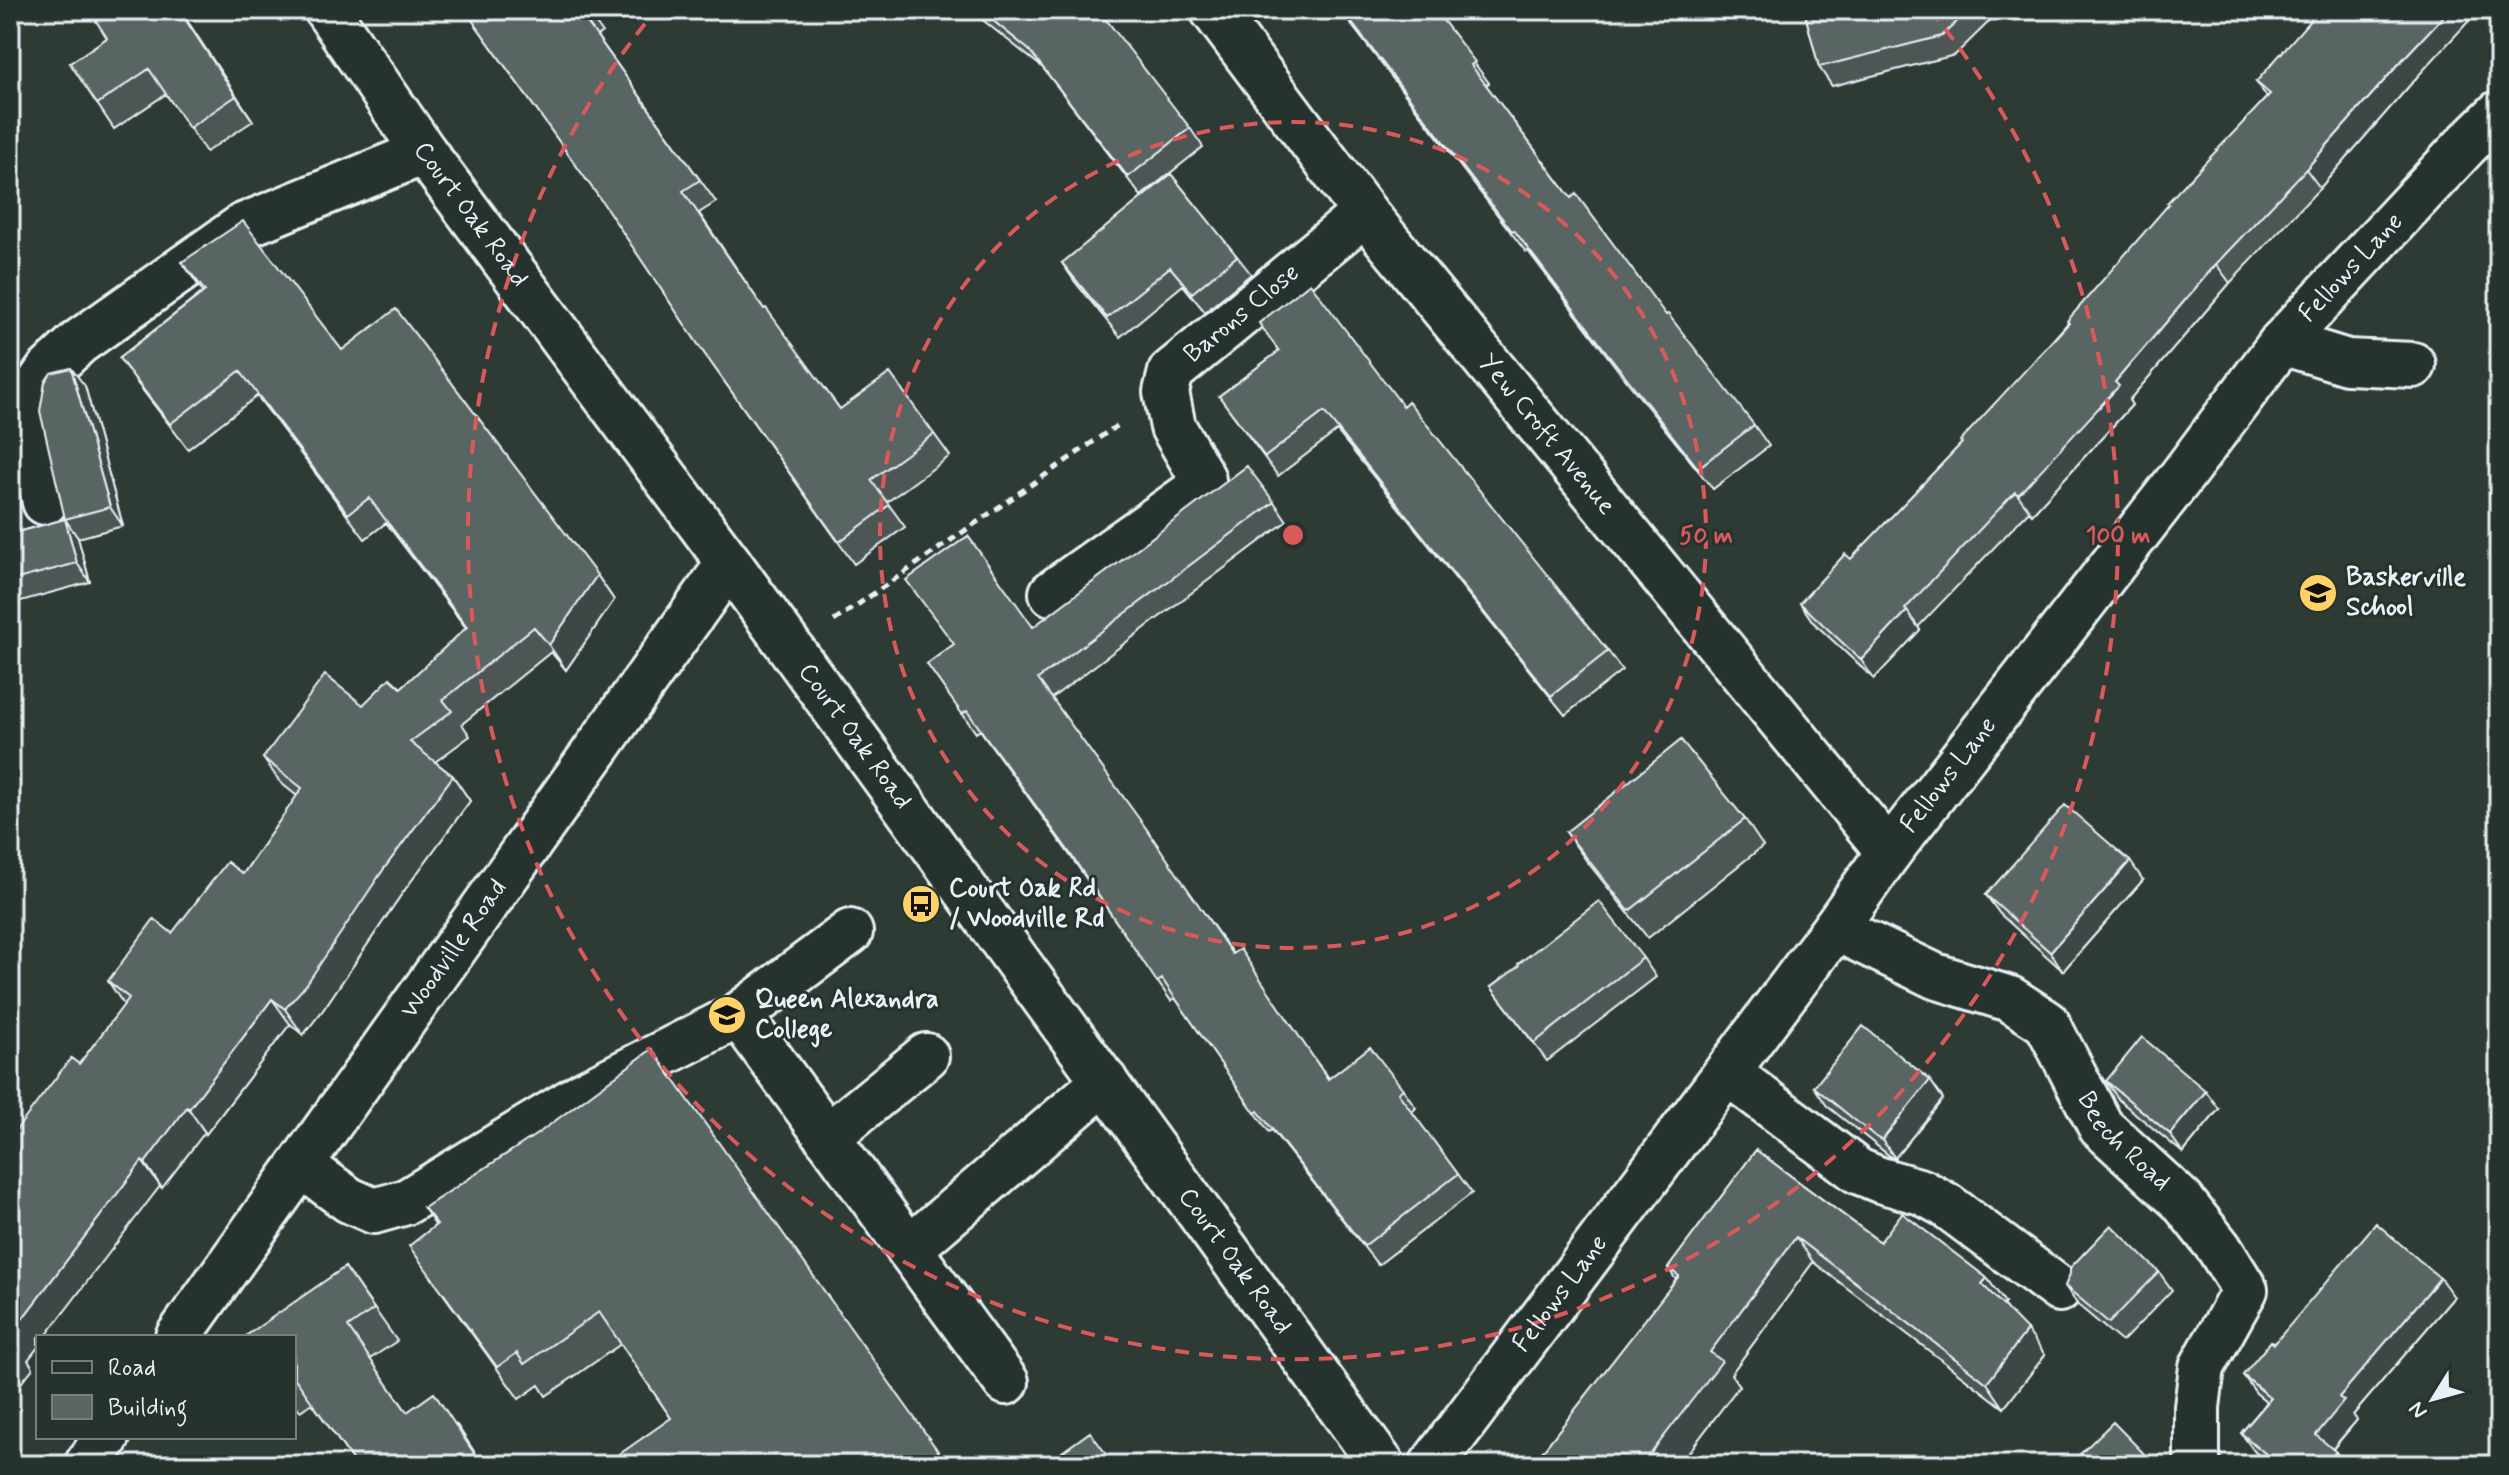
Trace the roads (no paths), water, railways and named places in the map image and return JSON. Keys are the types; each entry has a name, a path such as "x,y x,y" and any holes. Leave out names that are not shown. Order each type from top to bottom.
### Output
{"street":[{"name":"Court Oak Road","path":"327,10 424,152 729,563 1382,1465"},
{"name":"Yew Croft Avenue","path":"1213,10 1365,213 1889,852"},
{"name":"Fellows Lane","path":"1432,1465 1889,852 2178,481 2282,342 2499,113"},
{"path":"45,502 28,431 34,391 48,371 79,342 243,226 424,152"},
{"name":"Barons Close","path":"1052,593 1190,495 1203,479 1173,427 1166,392 1171,372 1365,213"},
{"path":"2282,342 2347,362 2413,365"},
{"name":"Woodville Road","path":"179,1335 729,563"},
{"name":"Beech Road","path":"1835,928 1935,976 2010,999 2047,1023 2101,1127 2182,1201 2219,1248 2245,1290 2202,1367 2197,1407 2197,1459"},
{"path":"301,1165 349,1200 374,1211 406,1202 585,1093 739,1015 850,932"},
{"path":"739,1015 1006,1382"},
{"path":"827,1137 926,1056"},
{"path":"1727,1072 1858,1171 1922,1192 1946,1205 2059,1289"},
{"path":"909,1249 1105,1081"},
{"path":"87,1465 106,1439"}],"place":[{"name":"Baskerville School","path":"2318,593"},
{"name":"Court Oak Rd / Woodville Rd","path":"921,904"},
{"name":"Queen Alexandra College","path":"727,1015"}]}
